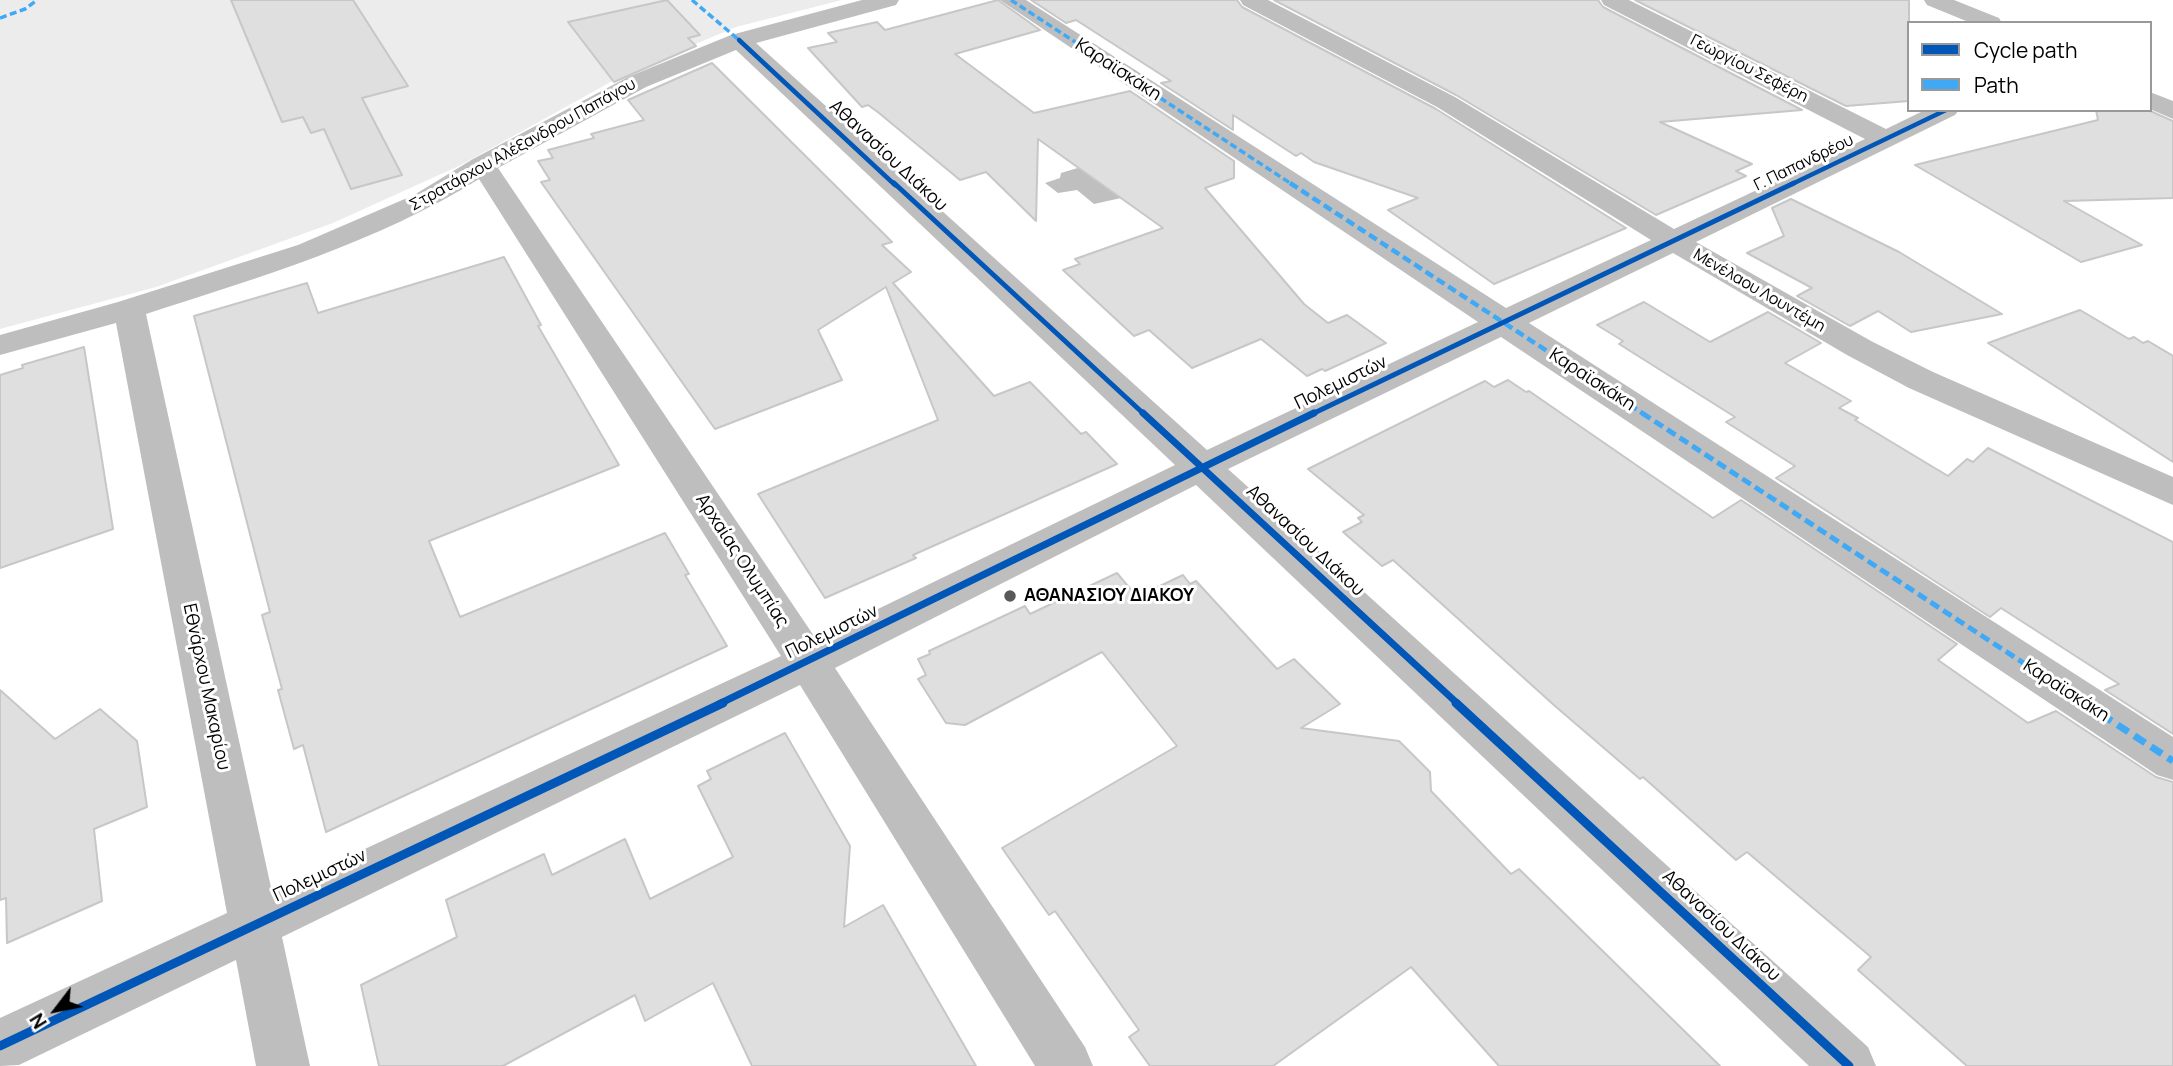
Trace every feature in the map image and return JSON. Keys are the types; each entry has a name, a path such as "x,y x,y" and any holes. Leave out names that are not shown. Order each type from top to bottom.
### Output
{"street":[{"name":"Στρατάρχου Αλέξανδρου Παπάγου","path":"0,345 129,309 309,251 424,201 483,165 637,82 739,40 888,0"},
{"name":"Καραϊσκάκη","path":"1011,0 2173,761"},
{"name":"Μενέλαου Λουντέμη","path":"1251,0 1446,102 1675,242 1859,348 1922,380 2173,492"},
{"name":"Γεωργίου Σεφέρη","path":"1612,0 1886,139"},
{"path":"1935,0 1986,21"},
{"name":"Αθανασίου Διάκου","path":"739,40 1849,1066"},
{"path":"2152,100 2173,111"},
{"name":"Γ. Παπανδρέου","path":"1675,242 1942,112"},
{"name":"Αρχαίας Ολυμπίας","path":"483,165 808,662 1066,1066"},
{"name":"Πολεμιστών","path":"0,1046 808,662 1202,467 1675,242"},
{"name":"Εθνάρχου Μακαρίου","path":"129,309 283,1066"}],"shaded area":[{"path":"0,0 842,0 736,27 627,73 461,165 333,223 156,287 0,329"},
{"path":"1081,167 1121,198 1094,204 1077,190 1058,193 1045,183 1060,178 1061,173"}],"building":[{"path":"231,0 353,0 408,86 362,98 402,175 351,189 324,129 311,133 303,117 282,122"},
{"path":"667,0 700,35 688,38 696,46 614,82 568,22"},
{"path":"998,0 1040,30 955,54 1034,113 1130,91 1234,161 1234,178 1205,188 1304,304 1328,323 1347,315 1386,343 1325,371 1322,369 1307,376 1261,339 1192,368 1149,330 1134,336 1063,270 1080,264 1075,259 1163,228 1038,139 1036,221 986,172 960,180 879,113 868,105 862,107 808,48 837,42 828,33 877,22 885,30"},
{"path":"1031,0 1237,0 1242,7 1436,109 1626,228 1494,284 1388,210 1418,198 1314,162 1301,153 1296,156 1233,115 1233,130 1161,83 1171,81 1076,20 1066,23"},
{"path":"1274,0 1598,0 1603,7 1802,110 1660,122 1752,164 1736,171 1746,176 1656,215 1456,95"},
{"path":"1635,0 1909,0 1907,101 1846,106"},
{"path":"712,63 892,242 882,245 911,272 893,283 994,396 1030,382 1081,434 1086,432 1117,464 913,555 916,558 825,598 758,494 938,420 886,287 818,330 842,380 715,429 541,182 550,180 538,161 553,158 548,150 594,138 591,134 644,120 628,100"},
{"path":"2096,112 2152,112 2173,121 2173,198 2064,201 2142,245 2081,262 1915,165 2098,120"},
{"path":"1791,199 1899,252 2002,314 1911,332 1878,311 1850,326 1797,296 1812,288 1747,253 1784,236 1772,208"},
{"path":"504,257 541,325 538,326 619,465 429,541 460,617 665,533 689,574 685,575 727,646 326,832 303,745 294,749 278,690 282,689 262,615 270,612 194,316 307,283 318,313"},
{"path":"1644,302 1710,342 1768,312 1821,343 1785,363 1851,401 1839,408 1858,418 1855,420 1948,476 1967,459 1973,462 1988,448 2173,542 2173,734 2105,690 2119,684 2001,608 1990,617 1776,478 1795,466 1726,422 1735,417 1619,344 1623,341 1597,325"},
{"path":"2080,310 2129,339 2134,337 2143,343 2148,341 2173,356 2173,462 1988,343"},
{"path":"84,347 113,529 0,568 0,375 23,368 22,365"},
{"path":"1508,380 1526,392 1529,391 1713,518 1741,500 1957,644 1938,660 2028,723 2056,711 2156,777 2173,782 2173,1066 1967,1066 1858,970 1871,957 1747,852 1736,860 1643,777 1640,779 1555,706 1393,560 1382,566 1343,532 1362,522 1358,518 1364,515 1308,469 1485,381 1494,387"},
{"path":"1117,573 1137,597 1183,575 1190,584 1196,581 1277,669 1294,659 1340,704 1301,728 1399,741 1430,772 1431,791 1511,874 1519,869 1720,1066 1499,1066 1411,967 1273,1066 1150,1066 1129,1037 1139,1030 1055,911 1049,915 1002,848 1177,746 1102,652 965,725 946,723 918,679 926,675 918,659 930,654 929,651 1025,606 1030,614"},
{"path":"0,690 55,739 100,709 137,741 147,807 94,829 102,901 7,943 6,898 0,900"},
{"path":"785,733 850,846 844,927 883,905 976,1066 752,1066 713,983 645,1021 635,995 503,1066 379,1066 361,985 457,937 446,900 544,854 552,875 625,839 650,899 733,857 698,786 711,779 707,771"}],"marked path":[{"path":"0,18 25,9 37,0"},
{"path":"692,0 739,40"},
{"path":"1011,0 2173,761"}],"cycle path":[{"path":"739,40 1849,1066"},
{"path":"0,1046 808,662 1202,467 1942,112"}],"place":[{"name":"ΑΘΑΝΑΣΙΟΥ ΔΙΑΚΟΥ","path":"1010,596"}]}
